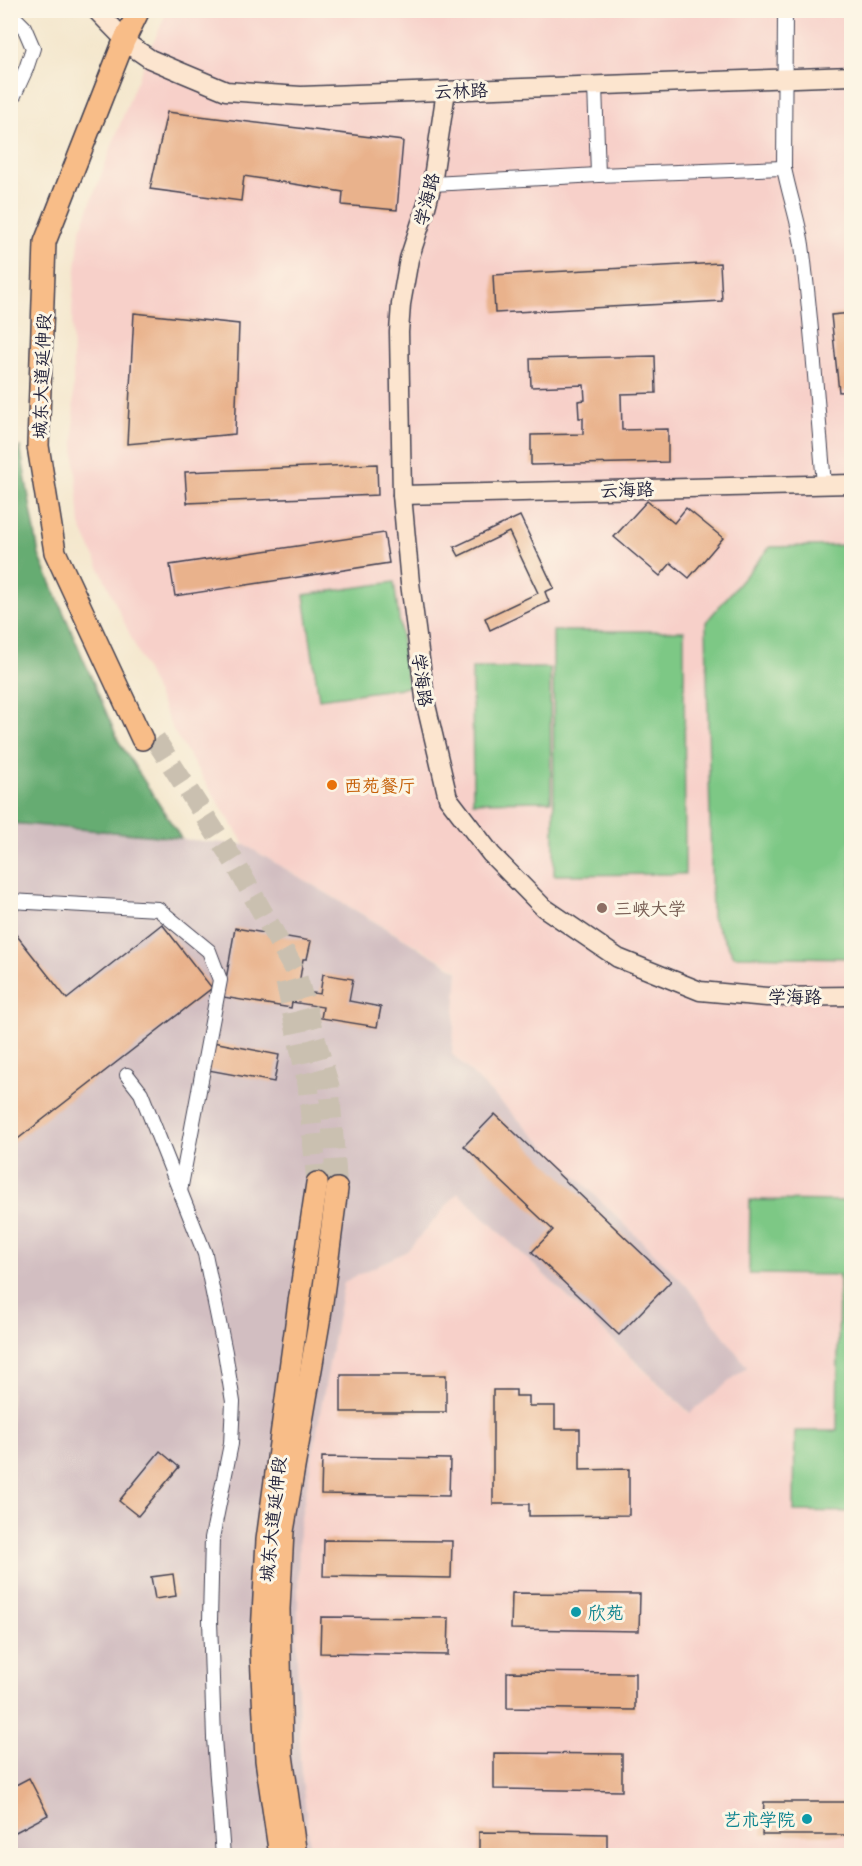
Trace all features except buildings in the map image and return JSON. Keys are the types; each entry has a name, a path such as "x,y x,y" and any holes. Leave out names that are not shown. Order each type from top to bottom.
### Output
{"main road":[{"name":"城东大道延伸段","path":"139,10 86,154 57,243 50,436 66,553 148,739"},
{"name":"城东大道延伸段","path":"127,44 148,10"},
{"name":"城东大道延伸段","path":"280,1856 266,1760 261,1653 268,1528 299,1302 327,1186 320,1317 283,1531 279,1609 282,1755 296,1856"}],"street":[{"name":"云林路","path":"96,10 127,44 150,59 225,91 301,96 852,76"},
{"path":"785,10 784,168 801,242 812,338 824,484"},
{"path":"10,13 24,27 33,48 10,104"},
{"path":"595,85 598,175"},
{"name":"学海路","path":"446,91 432,184 410,259 401,304 399,332 402,495 410,583 426,705 448,798 491,854 543,907 618,958 700,991 767,997 852,996"},
{"path":"432,184 784,168"},
{"name":"云海路","path":"402,495 852,484"},
{"path":"10,901 158,909 209,951 220,980 180,1191"},
{"path":"127,1075 141,1093 205,1254 233,1402 231,1444 212,1538 210,1620 214,1738 223,1856"}],"shaded area":[{"name":"三峡大学","path":"167,11 851,11 851,1855 311,1855 300,1762 297,1660 299,1529 344,1282 407,1251 458,1193 689,1413 747,1367 686,1285 452,1054 458,970 245,845 174,732 80,525 74,445 72,307 80,231 133,90"},
{"path":"10,823 245,845 458,971 452,1054 686,1285 747,1367 690,1413 458,1193 407,1251 344,1282 299,1529 297,1660 300,1762 311,1855 11,1855"}],"green space":[{"path":"20,446 39,555 119,742 181,838 11,823 10,477"},
{"path":"851,545 851,958 734,956 712,918 706,622 770,547"},
{"path":"394,582 408,687 319,699 304,595"},
{"path":"553,631 684,631 685,874 554,875"},
{"path":"472,668 550,668 551,801 473,802"},
{"path":"750,1200 851,1201 851,1512 794,1511 795,1431 837,1431 839,1275 749,1274"}],"tunnel":[{"path":"155,739 235,863 295,971 329,1086 337,1189"},
{"path":"286,982 308,1084 317,1183"}],"place":[{"name":"西苑餐厅","path":"332,785"},
{"name":"三峡大学","path":"602,908"},
{"name":"欣苑","path":"576,1612"},
{"name":"艺术学院","path":"807,1819"}]}
